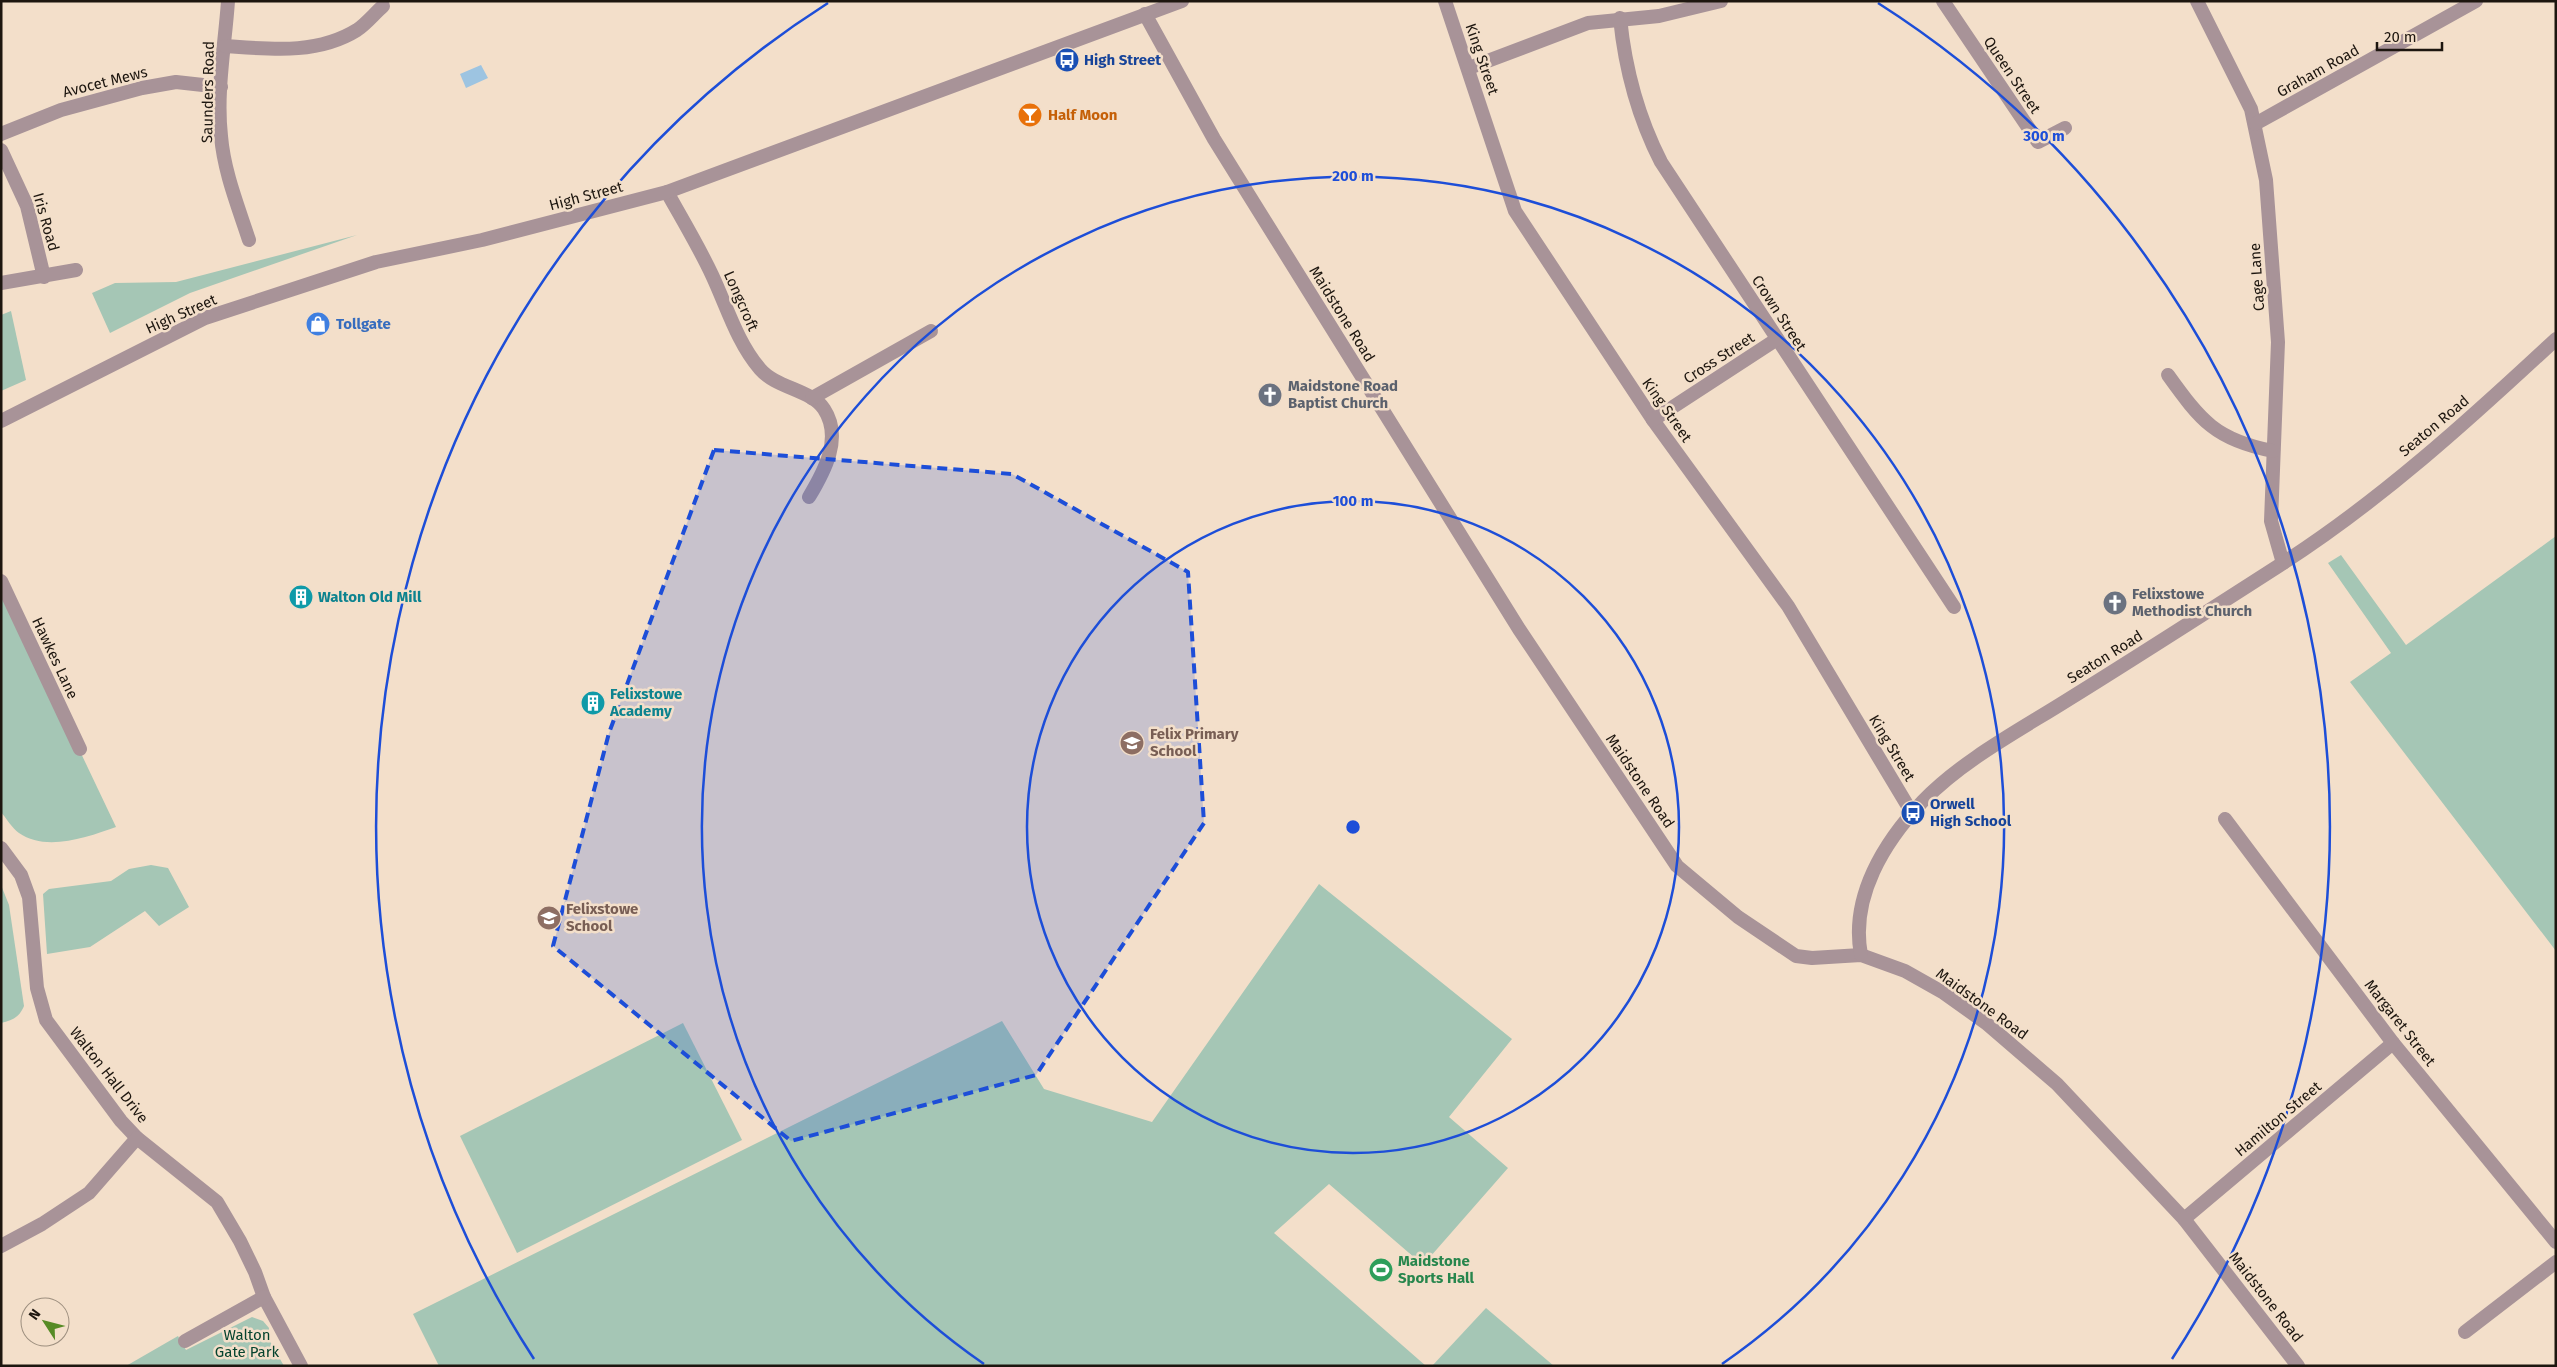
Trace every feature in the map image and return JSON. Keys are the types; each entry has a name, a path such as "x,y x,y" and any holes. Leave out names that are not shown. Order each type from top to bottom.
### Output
{"street":[{"name":"Saunders Road","path":"228,1 221,88 220,135 226,170 249,240"},
{"name":"High Street","path":"1,421 205,318 376,262 482,240 667,192 1012,66 1182,1"},
{"name":"King Street","path":"1445,1 1516,211 1653,420 1788,606 1912,813"},
{"path":"1468,68 1588,23 1620,18 1659,16 1722,1"},
{"name":"Queen Street","path":"1943,1 2038,142 2065,128"},
{"name":"Cage Lane","path":"2197,1 2251,109 2266,180 2278,342 2271,521 2283,563"},
{"name":"Graham Road","path":"2255,124 2476,1"},
{"path":"224,46 275,50 311,48 357,30 383,6"},
{"name":"Maidstone Road","path":"1145,14 1214,139 1514,620 1677,866 1738,917 1796,956 1812,958 1861,956 1905,971 1944,993 1986,1023 2057,1084 2184,1219 2298,1366"},
{"name":"Crown Street","path":"1620,18 1627,66 1653,147 1660,162 1954,607"},
{"name":"Avocet Mews","path":"1,134 61,110 142,88 176,82 221,88"},
{"name":"Iris Road","path":"1,150 27,206 44,276"},
{"name":"Longcroft","path":"667,192 711,273 745,350 762,372 788,388 812,398 824,409 830,426 831,453 809,497"},
{"path":"1,283 76,270"},
{"path":"812,398 931,331"},
{"name":"Cross Street","path":"1653,420 1777,339"},
{"name":"Seaton Road","path":"1861,956 1858,928 1867,886 1890,842 1912,813 1934,792 2010,736 2283,563 2388,487 2495,395 2556,339"},
{"path":"2168,375 2191,407 2212,428 2249,446 2273,451"},
{"name":"Hawkes Lane","path":"1,581 80,749"},
{"name":"Margaret Street","path":"2225,819 2393,1043 2556,1242"},
{"name":"Walton Hall Drive","path":"1,848 21,875 29,897 37,988 46,1020 121,1121 137,1138 217,1202 240,1241 255,1272 264,1297 301,1366"},
{"name":"Hamilton Street","path":"2184,1219 2393,1043"},
{"path":"1,1246 42,1224 89,1193 137,1138"},
{"path":"2465,1332 2556,1262"},
{"path":"186,1341 264,1297"}],"highlighted area":[{"path":"714,450 1012,474 1188,572 1204,823 1036,1075 791,1141 553,946 609,733"}],"green space":[{"path":"357,235 190,293 110,333 92,293 115,283 176,282"},
{"path":"11,311 26,380 1,391 1,315"},
{"path":"2556,536 2556,951 2350,682 2391,653 2328,563 2341,555 2406,645"},
{"path":"1,585 116,827 67,841 42,841 30,839 19,833 1,812"},
{"path":"151,865 168,868 189,907 159,926 145,911 90,947 47,954 43,894 49,889 111,881 129,869"},
{"path":"1319,884 1512,1039 1449,1117 1508,1168 1423,1265 1329,1184 1274,1233 1426,1366 439,1366 413,1314 1002,1021 1044,1089 1152,1122"},
{"path":"1,885 9,905 24,1006 15,1018 1,1023"},
{"path":"683,1023 742,1140 517,1253 460,1136"},
{"path":"1486,1308 1554,1366 1432,1366"},
{"name":"Walton Gate Park","path":"252,1317 263,1321 269,1328 268,1338 284,1366 126,1366 178,1336 186,1350"}],"water":[{"path":"481,65 488,78 466,88 460,74"}],"place":[{"name":"High Street","path":"1067,60"},
{"name":"Half Moon","path":"1030,115"},
{"name":"Tollgate","path":"318,324"},
{"name":"Maidstone Road Baptist Church","path":"1270,395"},
{"name":"Walton Old Mill","path":"301,597"},
{"name":"Felixstowe Methodist Church","path":"2115,603"},
{"name":"Felixstowe Academy","path":"593,703"},
{"name":"Felix Primary School","path":"1132,743"},
{"name":"Orwell High School","path":"1913,813"},
{"name":"Felixstowe School","path":"549,918"},
{"name":"Maidstone Sports Hall","path":"1381,1270"}]}
